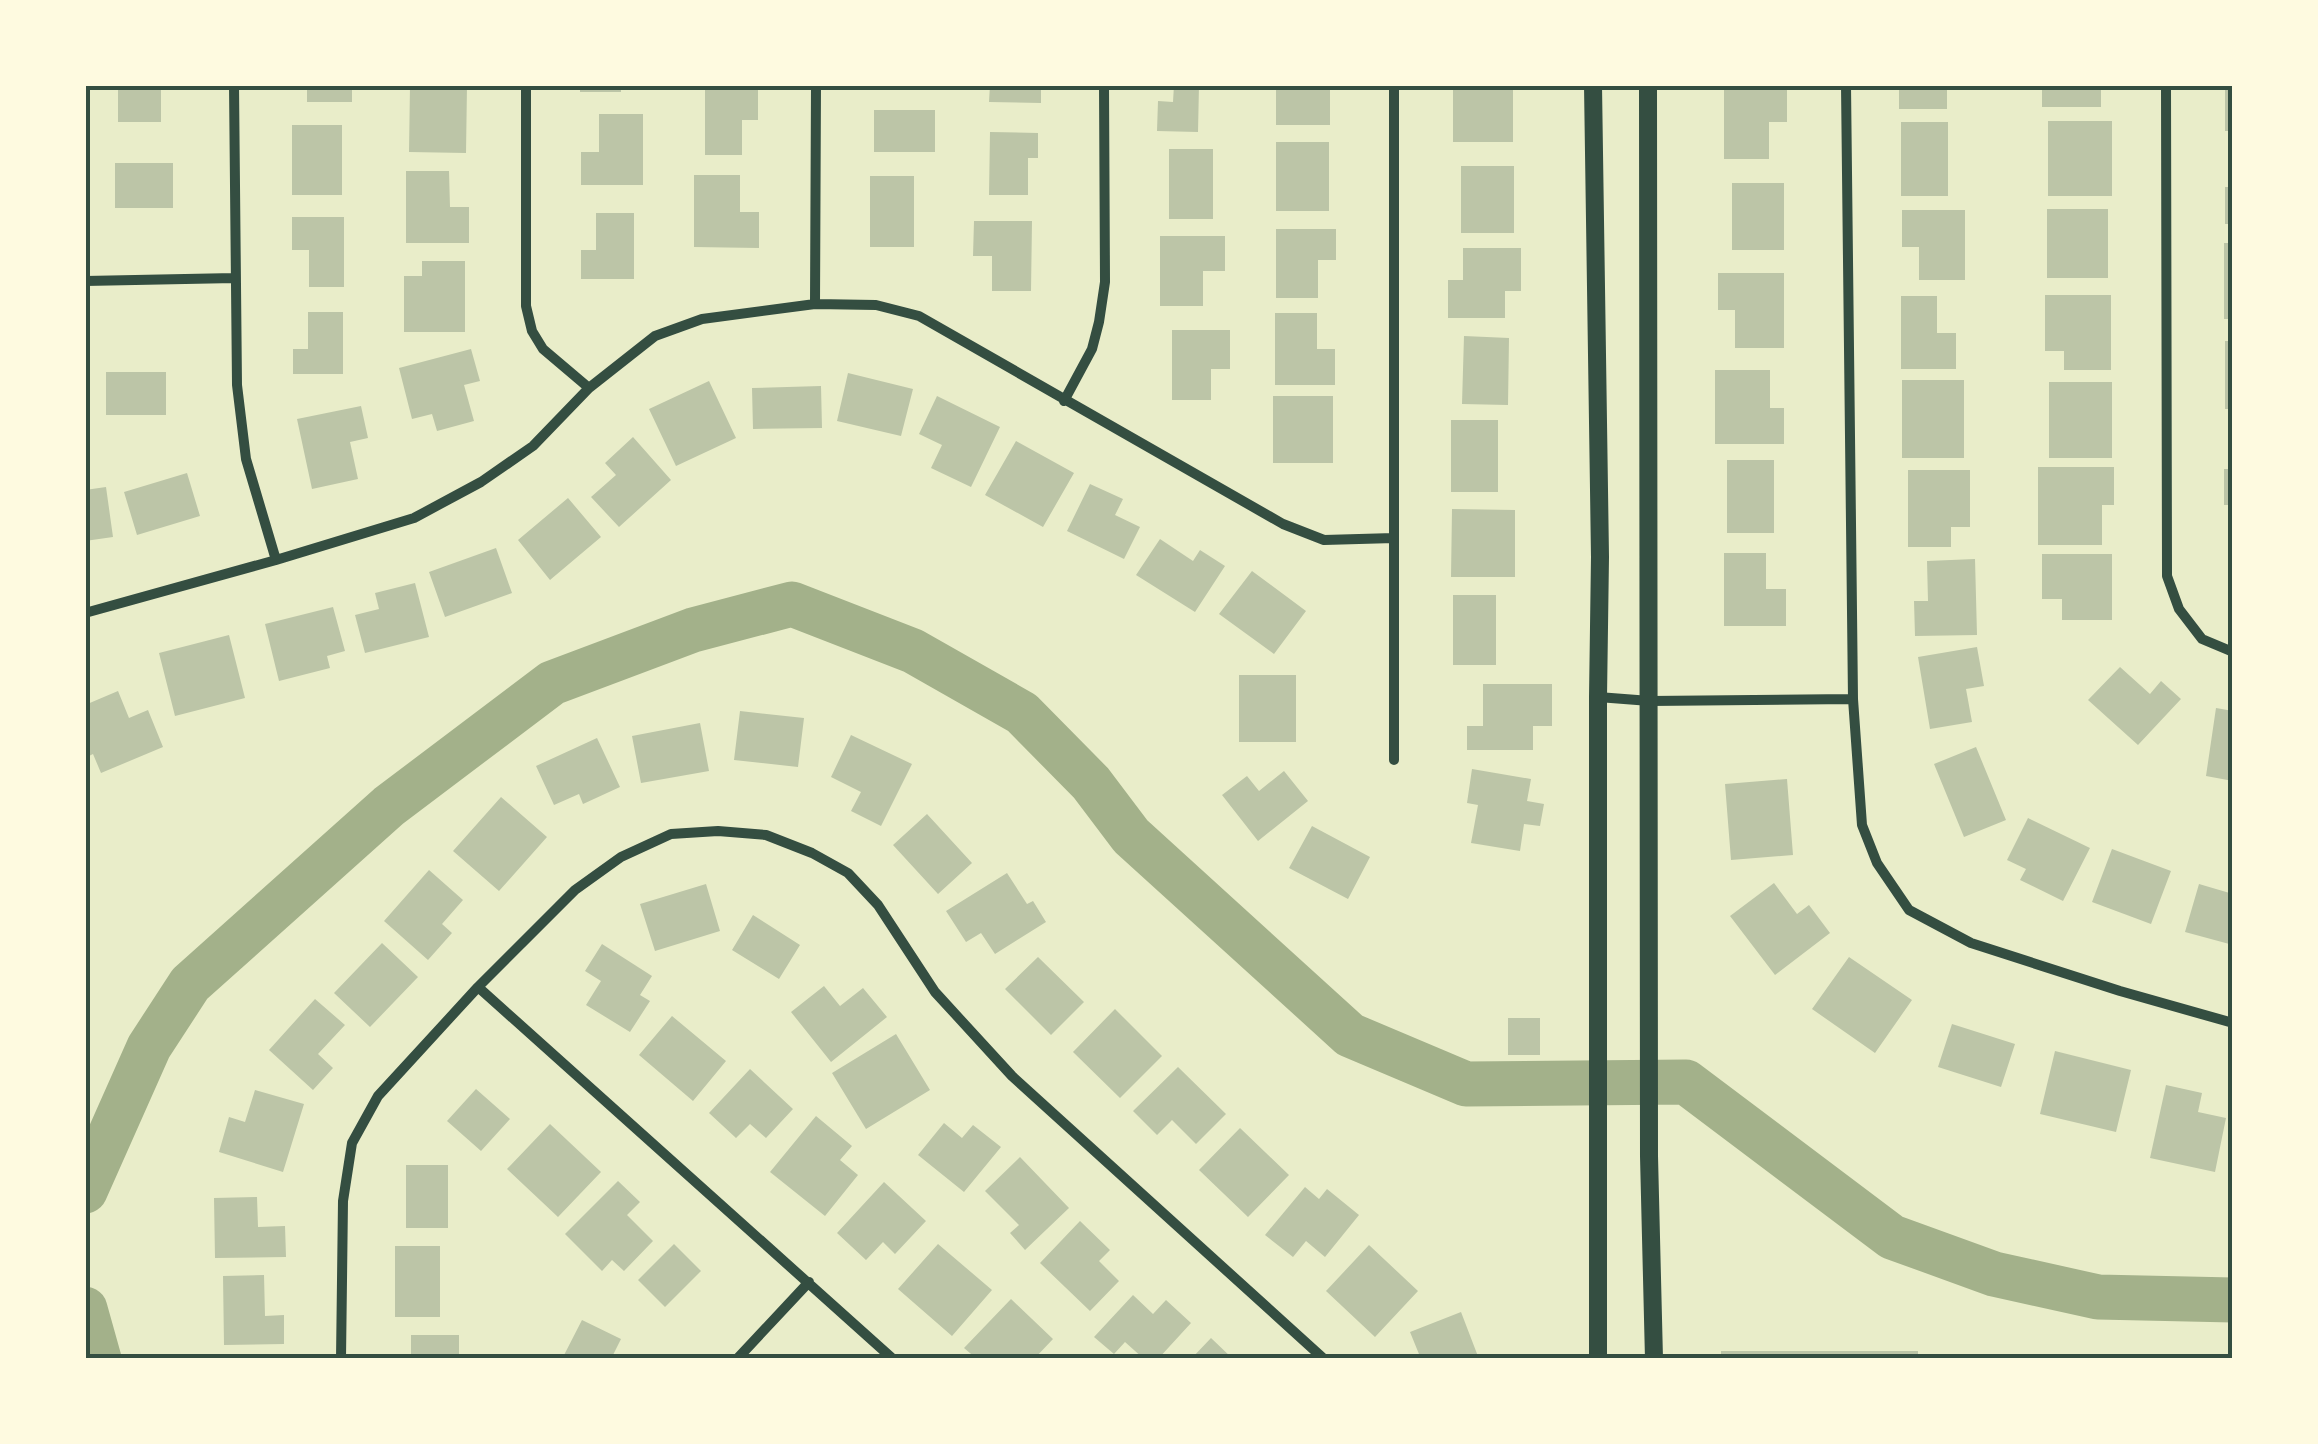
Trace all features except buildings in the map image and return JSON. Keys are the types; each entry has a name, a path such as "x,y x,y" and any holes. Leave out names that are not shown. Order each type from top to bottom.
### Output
{"main road":[{"path":"1593,85 1600,543 1598,1359"},
{"path":"1648,85 1649,1156 1654,1359"}],"street":[{"path":"234,85 237,385 246,459 276,560"},
{"path":"526,85 526,306 532,331 544,349 590,388"},
{"path":"816,85 816,304"},
{"path":"1064,401 1092,348 1105,282 1104,85"},
{"path":"1394,85 1394,760"},
{"path":"1846,85 1854,699 1862,825 1877,863 1910,910 1971,943 2233,1023"},
{"path":"2166,85 2167,576 2179,610 2202,639 2233,652"},
{"path":"86,281 235,278"},
{"path":"85,613 414,518 481,482 533,446 590,388 656,336 702,320 816,304 876,305 919,316 1283,524 1324,540 1394,538"},
{"path":"1598,697 1650,701 1854,699"},
{"path":"342,1359 343,1201 352,1144 378,1096 478,987 575,890 620,857 671,834 718,831 766,836 848,873 878,905 935,992 1012,1076 1324,1359"},
{"path":"478,987 892,1359"},
{"path":"738,1359 809,1282"}],"waterway":[{"path":"85,1191 149,1047 190,984 389,806 552,683 693,630 792,604 913,651 1022,713 1091,783 1131,836 1350,1035 1466,1084 1686,1082 1892,1237 1994,1274 2098,1297 2233,1300"},
{"path":"85,1309 99,1359"}]}
